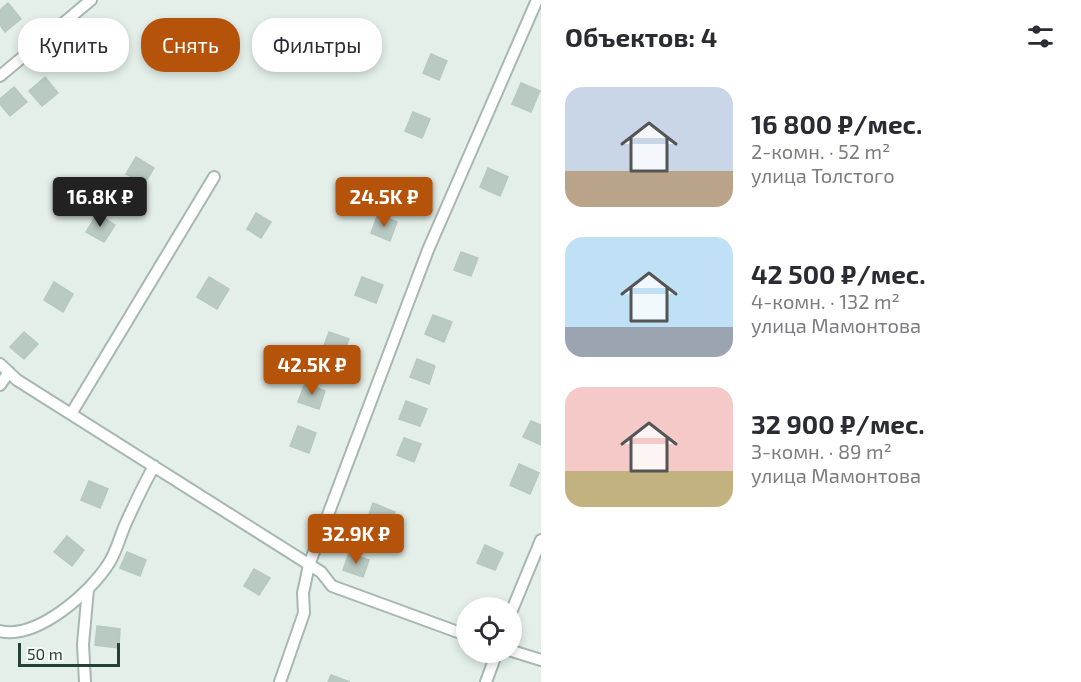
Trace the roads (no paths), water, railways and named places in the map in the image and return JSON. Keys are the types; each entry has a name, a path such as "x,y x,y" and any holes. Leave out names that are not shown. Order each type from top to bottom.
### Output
{"street":[{"path":"0,76 91,0"},
{"path":"280,682 304,613 303,593 309,565 428,250 537,0"},
{"path":"72,414 214,177"},
{"path":"0,364 72,414 321,572 332,586 456,631"},
{"path":"0,385 9,372"},
{"path":"1,633 21,631 52,618 88,588 110,562 137,496 154,466"},
{"path":"517,597 541,540"},
{"path":"85,682 83,644 88,588"},
{"path":"522,654 541,660"},
{"path":"486,682 493,663"}]}
